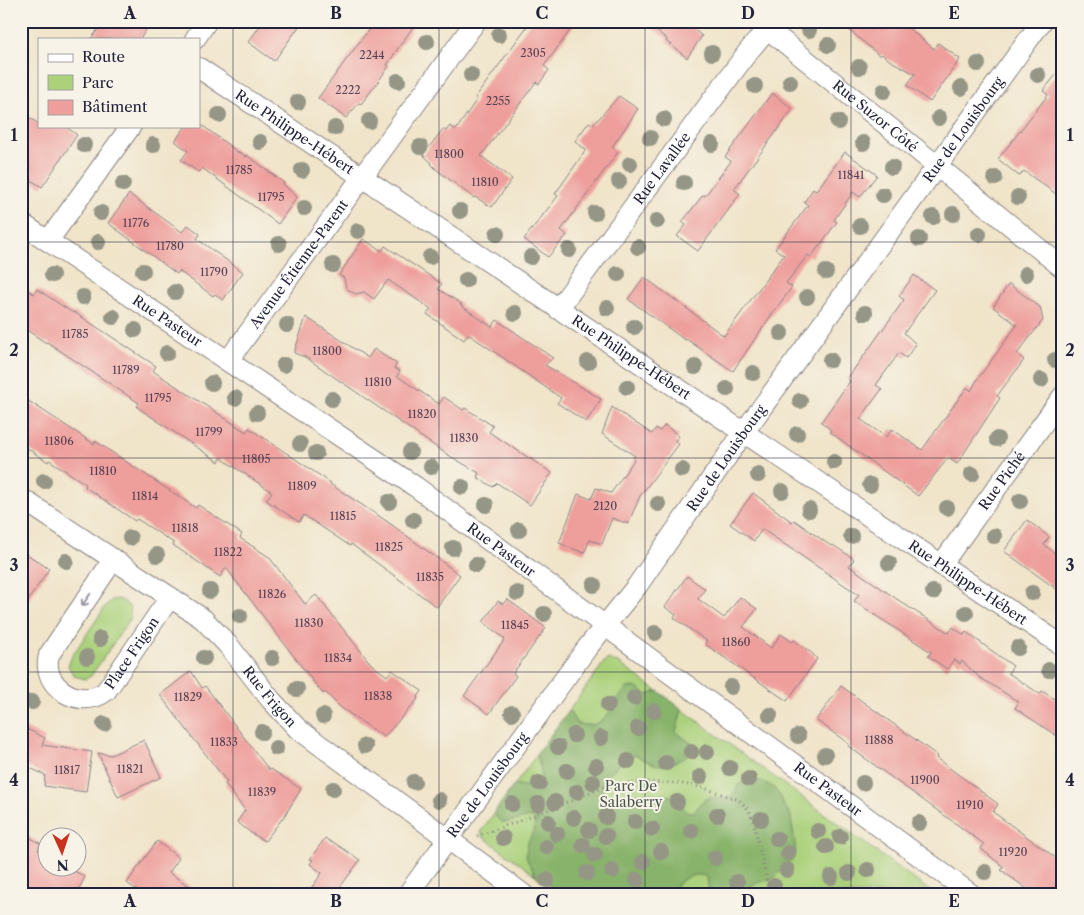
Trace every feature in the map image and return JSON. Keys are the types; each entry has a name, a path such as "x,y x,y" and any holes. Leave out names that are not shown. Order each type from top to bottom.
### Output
{"street":[{"path":"195,38 207,21"},
{"name":"Avenue Étienne-Parent","path":"228,361 476,21"},
{"name":"Rue de Louisbourg","path":"408,894 587,648 637,586 744,432 1042,21"},
{"name":"Rue Suzor Côté","path":"762,25 1063,268"},
{"name":"Rue Lavallée","path":"558,309 747,53 762,25"},
{"name":"Rue Philippe-Hébert","path":"200,69 1063,646"},
{"path":"48,240 130,128"},
{"name":"Rue Pasteur","path":"21,223 416,487 972,894"},
{"name":"Rue Piché","path":"941,566 1063,396"},
{"name":"Rue Frigon","path":"21,498 211,626 271,700 298,729 523,894"},
{"name":"Place Frigon","path":"113,560 49,655 47,665 49,676 60,688 76,697 87,699 97,697 106,691 170,597"}],"path":[{"path":"477,836 534,816 609,785 640,782 678,784 704,788 739,800 749,810 770,894"}],"green space":[{"path":"118,599 126,603 130,608 128,622 91,676 85,679 74,676 68,666 72,656 107,604 112,600"},
{"name":"Parc De Salaberry","path":"609,659 620,664 934,894 561,894 482,836 481,831 605,661"},
{"name":"Parc De Salaberry","path":"635,687 647,695 658,691 682,709 676,732 692,744 693,751 684,758 662,765 656,765 636,755 628,757 603,781 604,795 666,795 678,798 681,805 688,812 694,812 704,800 710,797 719,799 731,796 738,785 747,780 764,782 774,788 781,797 784,806 790,812 795,842 795,853 791,861 774,878 753,884 747,894 709,894 707,877 696,875 686,878 676,885 669,894 561,894 537,877 526,855 527,844 534,830 535,821 530,817 501,822 493,814 514,785 531,785 539,781 541,770 536,755 569,710 576,723 594,724 606,716 627,688"}],"building":[{"path":"104,21 152,21 141,38 92,38"},
{"path":"264,21 303,21 274,61 248,42"},
{"path":"375,21 417,21 375,86 361,104 359,103 346,118 318,98"},
{"path":"531,21 577,21 544,66 549,70 539,84 536,82 481,156 512,179 492,207 474,198 437,170 423,155 443,129 446,131 450,126 456,130 477,99 475,98"},
{"path":"643,21 683,21 702,36 687,58 666,41 667,39"},
{"path":"857,21 900,21 934,49 938,43 960,59 930,102 907,85 915,74 889,60 882,54 880,56 848,29"},
{"path":"1063,66 1063,199 1024,171 1019,176 998,159 1048,95 1043,91"},
{"path":"772,93 793,109 734,189 740,194 698,251 677,236 686,225 682,222 703,195 705,196 731,161 725,157"},
{"path":"619,96 638,109 612,147 618,152 561,230 567,235 548,257 524,239 558,196 555,194 586,150 575,141 589,122 593,125"},
{"path":"21,112 38,123 38,128 68,128 77,135 42,187 21,174"},
{"path":"200,126 203,126 239,153 246,157 247,155 284,183 297,197 278,224 202,168 198,172 181,160 188,151 175,141 185,128 200,128"},
{"path":"845,152 877,175 860,197 853,192 834,220 837,222 811,257 808,255 786,283 792,287 733,371 685,340 628,299 644,277 724,336 784,255 775,249 808,205 804,202 813,189 816,191"},
{"path":"129,194 182,232 188,225 200,234 197,239 243,272 223,300 215,294 213,296 179,271 177,274 108,223"},
{"path":"363,239 382,251 385,246 442,284 438,289 462,304 460,305 492,327 497,320 553,358 545,365 601,399 586,422 557,403 561,398 468,334 464,340 427,314 431,309 388,280 374,299 364,292 355,294 346,288 344,278 339,275"},
{"path":"914,275 935,290 904,333 916,344 906,358 899,353 876,385 882,389 860,419 886,437 892,429 922,450 967,387 971,391 1017,325 993,307 1009,284 1040,307 1043,320 1017,354 1024,360 997,396 1000,398 957,464 948,458 918,496 830,432 831,430 821,422 850,381 847,379 904,300 899,296"},
{"path":"21,286 34,294 37,289 74,312 156,366 153,371 246,432 249,428 388,522 460,575 437,607 351,544 350,546 304,515 299,522 266,500 272,492 221,458 219,462 137,407 139,403 21,326"},
{"path":"306,317 368,358 374,349 397,364 394,368 400,371 397,376 439,404 444,397 463,410 465,408 493,426 489,432 552,473 530,505 497,483 493,487 477,477 479,473 445,453 305,357 294,353"},
{"path":"21,396 94,444 95,441 196,508 198,505 242,534 240,538 269,557 305,604 316,595 371,664 387,676 392,670 422,691 418,699 384,737 340,707 325,692 323,694 226,568 220,577 173,545 174,543 137,519 135,521 85,487 86,484 21,444"},
{"path":"612,407 652,434 656,428 660,431 665,425 679,436 675,441 679,444 640,496 628,524 612,518 602,544 590,540 584,553 559,543 578,494 591,499 596,488 611,493 635,456 602,434"},
{"path":"753,493 792,522 794,520 831,546 833,545 854,559 849,566 904,604 949,633 953,627 964,635 966,632 1013,666 1008,673 1040,694 1042,691 1063,704 1063,740 1015,708 1019,702 979,677 962,661 960,664 954,659 947,669 928,656 931,652 854,601 859,595 762,529 754,541 730,524"},
{"path":"1027,520 1049,537 1044,545 1063,559 1063,594 1004,551"},
{"path":"21,550 49,569 21,611"},
{"path":"687,576 705,589 698,599 724,618 740,597 757,609 743,627 771,648 781,634 792,642 794,640 817,659 787,701 705,644 707,641 674,618 676,615 665,607"},
{"path":"507,599 546,628 513,673 516,676 489,714 464,696 505,639 483,622 498,601 503,604"},
{"path":"191,671 202,688 205,686 269,770 271,769 301,789 285,815 265,841 237,822 245,810 225,784 227,782 160,695"},
{"path":"841,686 938,756 936,758 998,804 993,812 1063,863 1063,894 1034,894 1001,870 1004,867 981,849 984,844 848,746 849,744 816,720"},
{"path":"21,726 45,738 42,745 92,752 86,792 44,786 45,775 21,764"},
{"path":"144,740 161,777 118,797 98,753 111,755"},
{"path":"21,832 38,842 38,878 84,878 76,894 39,894 21,883"},
{"path":"325,838 360,860 335,894 307,894 322,873 310,864 313,860 310,859"},
{"path":"157,841 179,858 169,873 202,894 142,894 127,883"}]}
